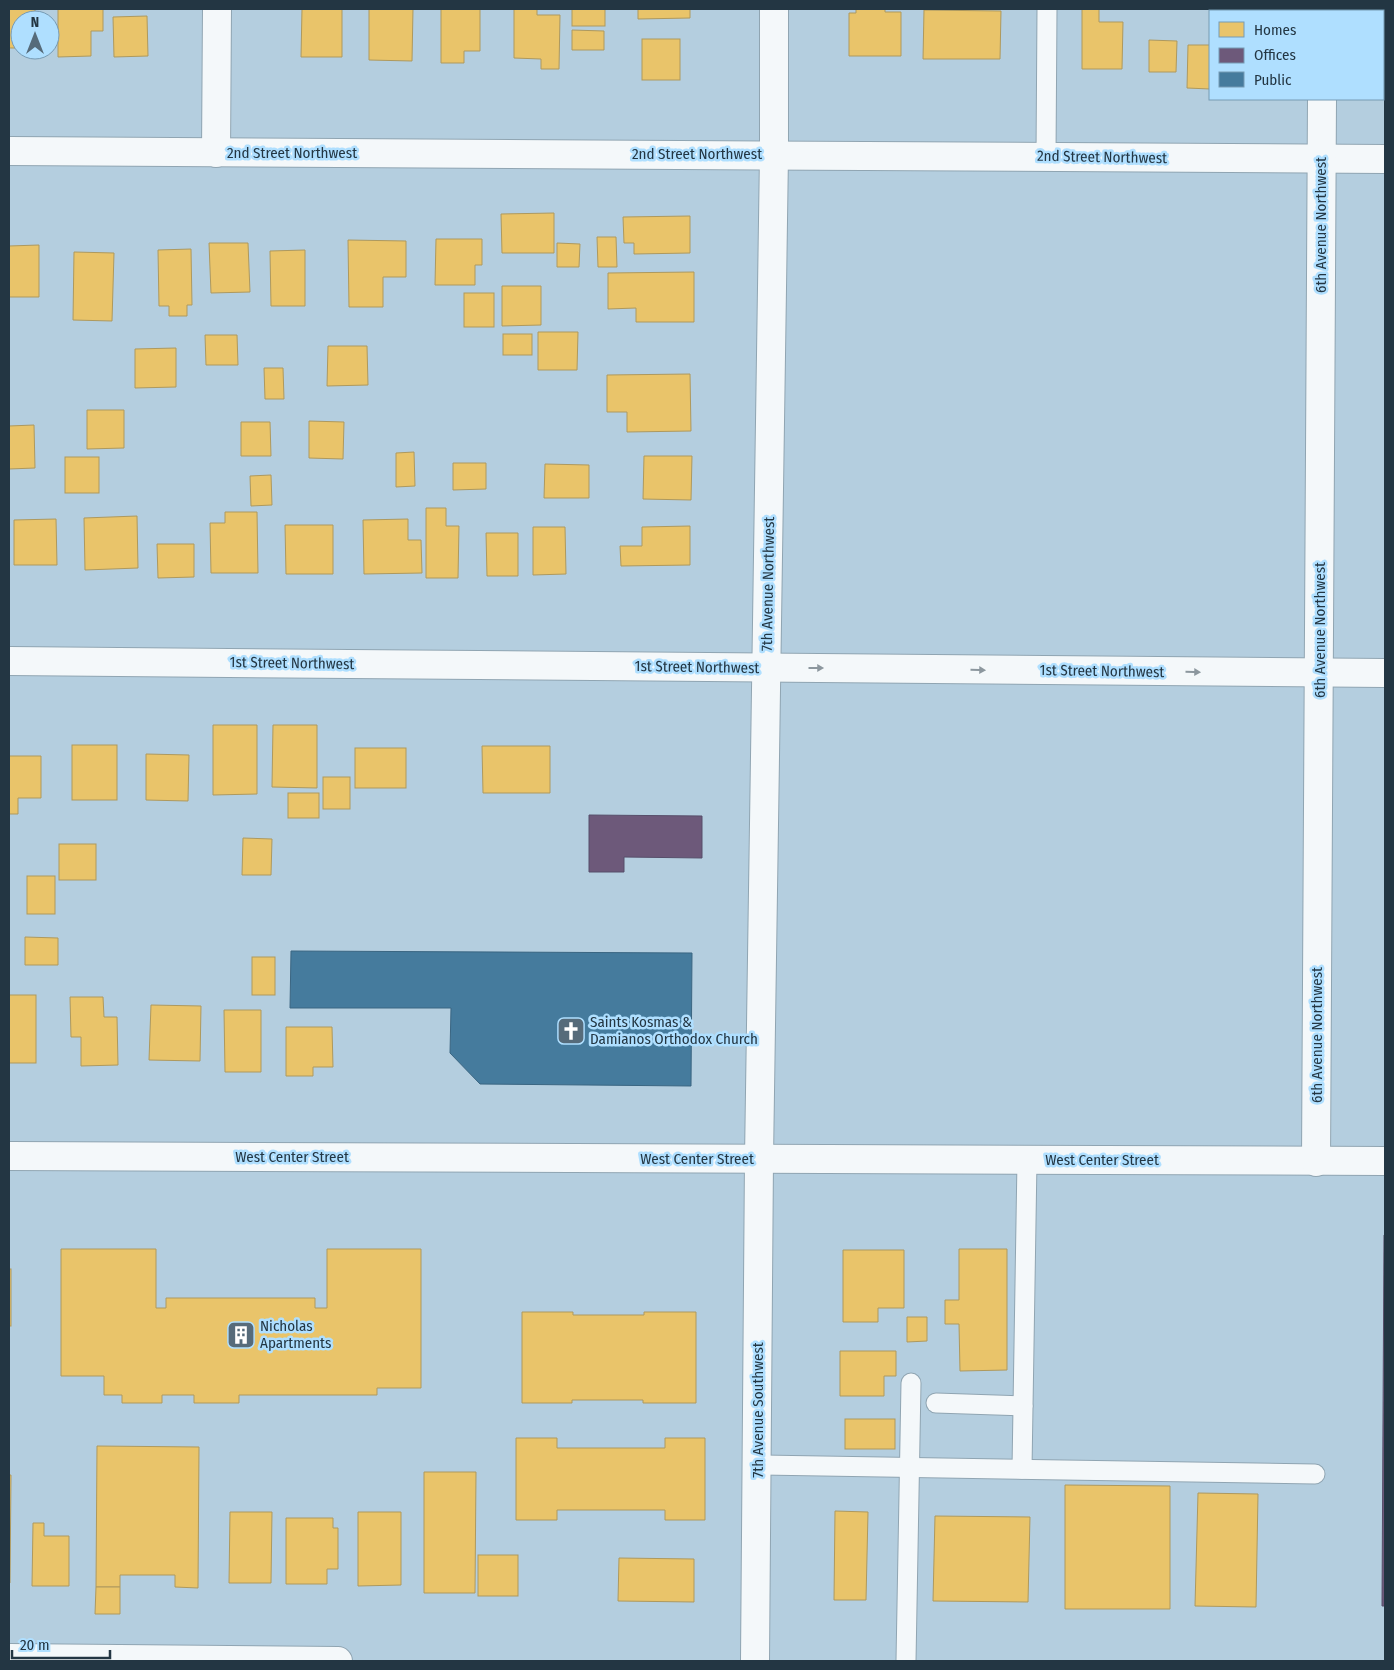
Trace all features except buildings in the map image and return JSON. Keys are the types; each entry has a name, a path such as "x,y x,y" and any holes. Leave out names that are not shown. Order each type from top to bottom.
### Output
{"street":[{"path":"216,153 217,9"},
{"name":"7th Avenue Northwest","path":"759,1159 774,154 774,9"},
{"name":"6th Avenue Northwest","path":"1316,1162 1322,100"},
{"name":"2nd Street Northwest","path":"9,151 1385,159"},
{"name":"1st Street Northwest","path":"9,661 1385,673"},
{"name":"West Center Street","path":"9,1156 1385,1161"},
{"name":"7th Avenue Southwest","path":"756,1661 759,1159"},
{"path":"9,1658 338,1661"}],"lane":[{"path":"1046,156 1047,9"},
{"path":"1022,1469 1027,1160"},
{"path":"906,1661 911,1383"},
{"path":"936,1403 1023,1406"},
{"path":"758,1465 1315,1474"}],"place":[{"name":"Saints Kosmas & Damianos Orthodox Church","path":"571,1031"},
{"name":"Nicholas Apartments","path":"241,1335"}]}
